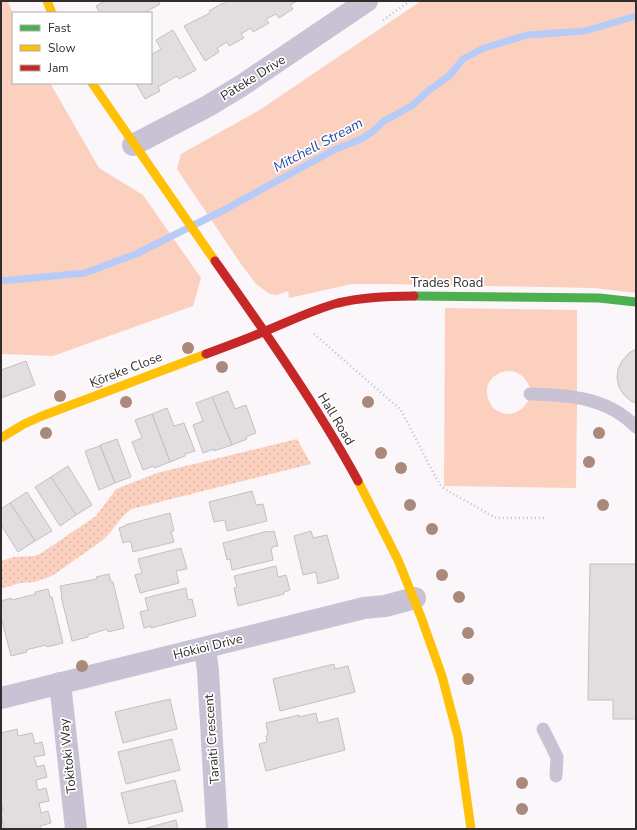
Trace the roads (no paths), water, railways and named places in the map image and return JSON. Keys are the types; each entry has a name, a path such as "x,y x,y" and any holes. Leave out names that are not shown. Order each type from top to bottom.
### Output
{"street":[{"path":"47,1 52,12"},
{"name":"Pāteke Drive","path":"133,145 208,106 241,86 367,1"},
{"name":"Hall Road","path":"93,84 133,145 174,201 305,392 357,478 386,534 415,598 445,684 458,738 472,829"},
{"name":"Trades Road","path":"264,332 312,311 338,303 387,296 445,295 599,298 636,302"},
{"name":"Kōreke Close","path":"1,438 24,424 42,416 264,332"},
{"name":"Hōkioi Drive","path":"1,698 364,608 385,606 415,598"},
{"name":"Taraiti Crescent","path":"205,648 208,671 218,829"},
{"name":"Tokitoki Way","path":"60,683 76,829"}],"lane":[{"path":"530,394 568,396 594,402 615,410 626,417 636,427"},
{"path":"543,729 557,758 556,776"}],"waterway":[{"name":"Mitchell Stream","path":"1,281 85,273 136,254 220,212 334,150 361,139 372,132 384,121 413,105 428,91 450,75 463,59 484,48 527,35 585,31 636,16"}]}
